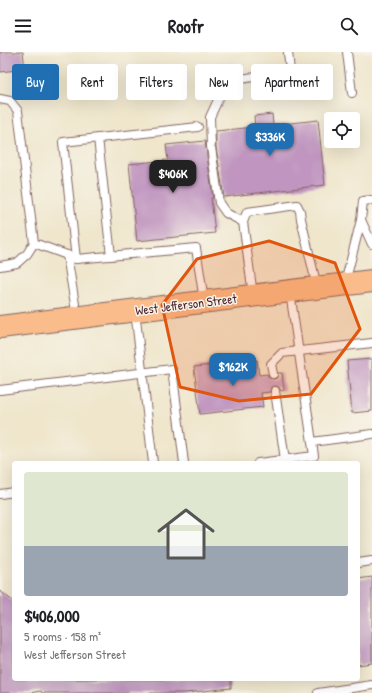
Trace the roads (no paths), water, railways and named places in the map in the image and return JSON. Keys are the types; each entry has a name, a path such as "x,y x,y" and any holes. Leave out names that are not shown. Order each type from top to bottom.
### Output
{"main road":[{"name":"West Jefferson Street","path":"0,327 372,281"}],"lane":[{"path":"243,222 226,213 219,203 211,147 210,117 224,87 235,80 290,71 288,52"},
{"path":"347,52 352,93"},
{"path":"0,99 10,101 18,112 34,243 27,254 17,263 0,266"},
{"path":"76,260 63,142 198,127"},
{"path":"98,138 111,256"},
{"path":"345,284 364,202 372,200"},
{"path":"253,295 243,222 247,212 297,205 300,211 317,288"},
{"path":"361,220 372,244"},
{"path":"34,243 67,255 76,260 196,248 204,302"},
{"path":"67,255 77,317"},
{"path":"276,461 314,456 290,291"},
{"path":"135,310 153,461"},
{"path":"273,374 271,364 282,353 372,343"},
{"path":"0,390 172,369 184,461"},
{"path":"275,391 285,460"},
{"path":"312,442 372,434"},
{"path":"0,494 12,492"},
{"path":"360,562 372,561"},
{"path":"318,693 372,685"}]}
